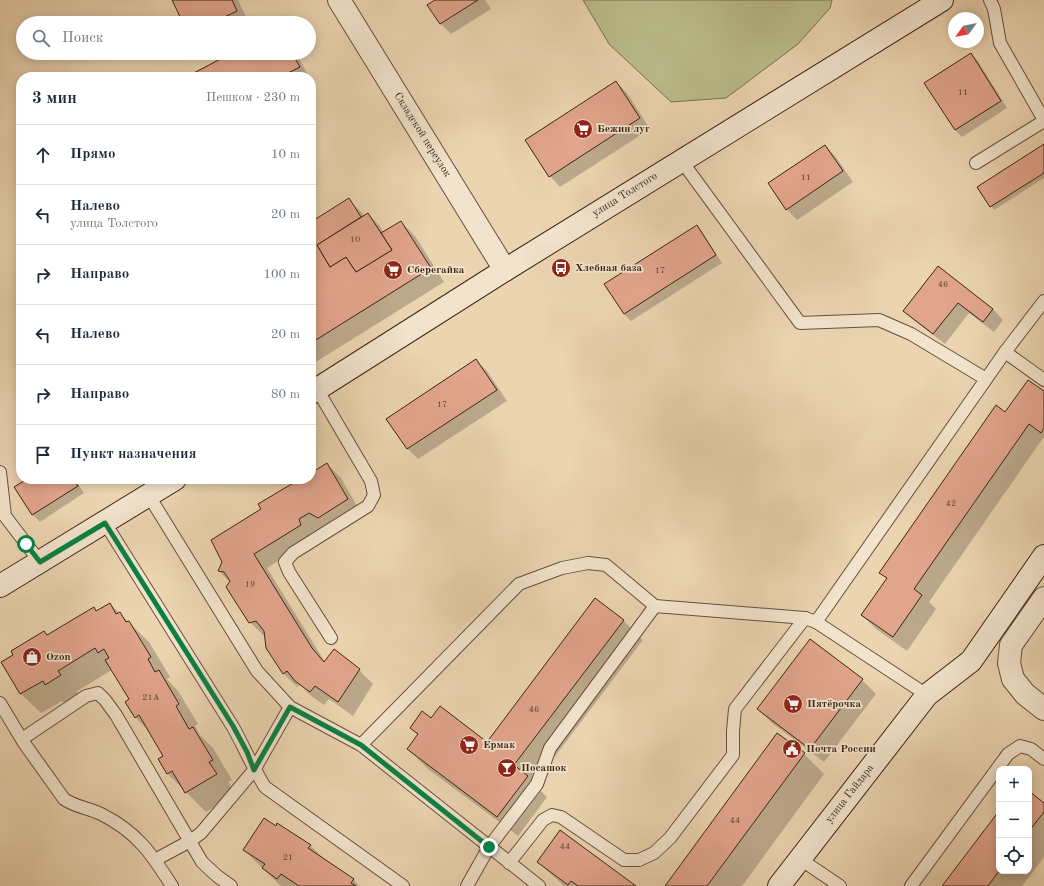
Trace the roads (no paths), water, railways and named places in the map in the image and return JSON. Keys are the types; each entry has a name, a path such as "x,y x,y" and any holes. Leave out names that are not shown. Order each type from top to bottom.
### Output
{"street":[{"name":"Складской переулок","path":"339,0 505,270"},
{"name":"улица Толстого","path":"316,390 681,160 942,0"},
{"path":"0,586 167,484"},
{"name":"улица Гайдара","path":"779,886 927,695 971,661 1044,556"},
{"path":"1044,598 1011,645 1009,663 1013,678 1025,694 1044,709"}],"lane":[{"path":"976,163 1044,120 1000,43 994,9 990,0"},
{"path":"681,160 800,323 879,320 910,334 986,379"},
{"path":"509,863 543,820 552,815 561,817 624,860 639,860 654,853 670,838 734,755 733,732 735,709 810,620 1005,352 1044,301"},
{"path":"1005,352 1044,380"},
{"path":"316,394 371,481 374,495 368,506 293,553 285,562 289,572 331,638"},
{"path":"0,472 3,515 40,562"},
{"path":"149,496 257,671 290,707 361,745 539,886"},
{"path":"105,523 233,726 247,752 254,770 265,788 403,886"},
{"path":"361,745 519,584 562,568 588,562 606,565 655,606 810,620 927,695"},
{"path":"467,886 489,847 537,784 550,748 655,606"},
{"path":"22,739 86,696 98,693 116,715 202,862 217,876 231,886"},
{"path":"0,703 22,739 64,799 72,804 96,812 124,828 141,842 172,886"},
{"path":"155,860 190,841 200,833 254,770 290,707"},
{"path":"911,886 1008,754 1020,746 1031,749 1044,759"},
{"path":"800,859 840,886"}],"place":[{"name":"Бежин луг","path":"583,129"},
{"name":"Хлебная база","path":"561,268"},
{"name":"Сберегайка","path":"393,270"},
{"name":"Ozon","path":"32,657"},
{"name":"Пятёрочка","path":"793,704"},
{"name":"Ермак","path":"469,745"},
{"name":"Почта России","path":"792,749"},
{"name":"Посашок","path":"507,768"}]}
